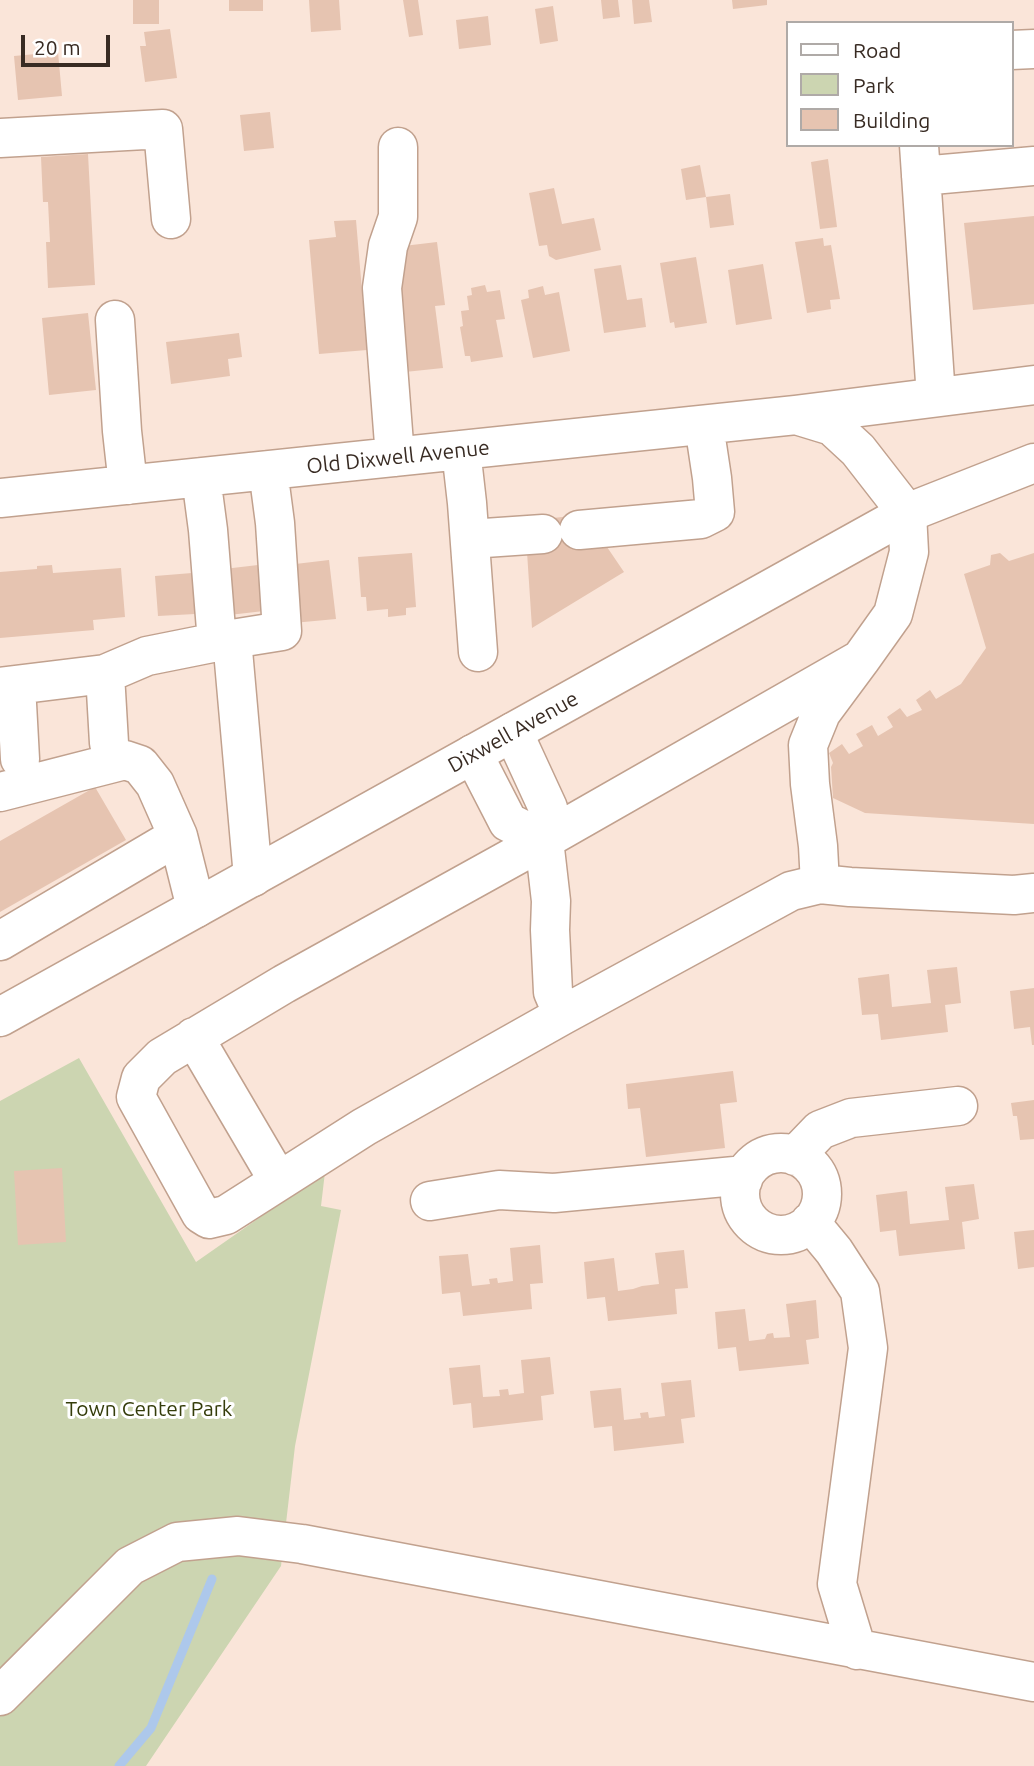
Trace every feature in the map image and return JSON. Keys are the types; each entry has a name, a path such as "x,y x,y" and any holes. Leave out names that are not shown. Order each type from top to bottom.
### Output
{"street":[{"path":"1013,50 1034,49"},
{"path":"0,138 163,129 171,219"},
{"path":"395,457 382,288 388,246 398,217 398,147"},
{"path":"936,397 920,160 1034,166"},
{"path":"115,320 128,485"},
{"name":"Old Dixwell Avenue","path":"0,498 796,415 1034,385"},
{"name":"Old Dixwell Avenue","path":"796,415 832,426 858,450 907,513"},
{"path":"470,539 701,519 715,512 704,425"},
{"path":"461,450 478,652"},
{"name":"Dixwell Avenue","path":"0,1017 907,513 1034,463"},
{"path":"20,759 8,686 104,674 147,656 282,631 275,523 268,470"},
{"path":"201,477 225,640 253,877"},
{"path":"820,884 808,745 821,713 893,614 909,552 907,513"},
{"path":"861,659 544,840 284,984 162,1057 141,1077 136,1097 201,1214 209,1219 226,1215 364,1127 791,891 820,884 1014,895 1034,893"},
{"path":"104,674 109,744"},
{"path":"513,732 548,808 544,840 551,901 553,992 563,1016"},
{"path":"473,754 508,822 544,840"},
{"path":"0,792 125,760 140,765 155,784 178,836 196,908"},
{"path":"0,941 178,836"},
{"path":"194,1037 278,1180"},
{"path":"795,1156 820,1130 851,1118 958,1106"},
{"path":"779,1153 795,1156 812,1168 818,1177 821,1188 819,1209 810,1222 797,1231 781,1235 761,1229 749,1219 742,1205 740,1190 743,1180 751,1166 764,1157 779,1153"},
{"path":"430,1201 499,1189 554,1193 735,1176 743,1180"},
{"path":"810,1222 834,1251 860,1291 869,1348 837,1584 857,1650"},
{"path":"0,1696 130,1566 177,1542 238,1536 316,1547 1034,1682"}],"green space":[{"name":"Town Center Park","path":"79,1058 196,1262 279,1204 280,1198 325,1172 321,1206 341,1210 295,1446 281,1566 146,1766 0,1766 0,1101"}],"building":[{"path":"133,0 159,0 159,24 133,24"},
{"path":"229,0 263,0 263,11 229,11"},
{"path":"309,0 339,0 341,30 311,32"},
{"path":"403,0 418,0 423,35 409,37"},
{"path":"601,0 618,0 620,17 603,19"},
{"path":"632,0 649,0 652,22 634,24"},
{"path":"732,0 767,0 767,5 733,9"},
{"path":"553,6 558,41 540,44 535,9"},
{"path":"488,16 491,45 459,49 456,20"},
{"path":"170,29 177,78 145,82 140,46 146,46 144,32"},
{"path":"58,52 62,96 18,100 14,56"},
{"path":"270,112 274,148 244,151 240,115"},
{"path":"88,154 95,285 48,288 48,202 43,202 41,157"},
{"path":"828,159 837,227 820,229 811,162"},
{"path":"700,165 706,197 686,200 681,169"},
{"path":"554,188 562,224 594,218 601,250 556,260 549,256 547,245 539,246 529,193"},
{"path":"730,194 734,225 710,228 706,197"},
{"path":"1034,216 1034,304 973,310 964,223"},
{"path":"356,220 367,350 319,354 309,240 336,237 334,221"},
{"path":"823,238 824,246 831,245 840,299 830,300 831,309 807,313 795,242"},
{"path":"437,242 445,305 435,306 443,368 405,372 395,247"},
{"path":"696,257 707,323 675,328 674,322 670,323 660,263"},
{"path":"763,264 772,319 736,325 728,270"},
{"path":"621,265 627,300 642,298 646,327 604,333 594,269"},
{"path":"485,285 487,292 500,290 505,319 496,320 503,357 471,362 470,356 465,356 460,327 463,326 461,311 469,310 467,296 472,295 471,288"},
{"path":"543,286 545,295 559,292 570,351 533,358 521,300 529,298 528,290"},
{"path":"88,313 96,390 49,395 42,318"},
{"path":"239,333 242,357 228,359 230,376 171,384 166,342"},
{"path":"572,516 607,547 624,572 532,628 527,552 543,519"},
{"path":"412,553 416,607 406,608 406,615 388,617 388,609 367,611 366,597 361,597 358,557"},
{"path":"1000,553 1009,561 1034,553 1034,824 865,813 833,798 833,763 829,753 842,744 849,754 863,746 856,734 872,725 878,736 893,727 887,717 900,708 907,717 922,710 916,700 930,690 936,699 961,684 986,648 964,574 990,565 991,555"},
{"path":"329,560 336,619 293,623 287,565"},
{"path":"52,565 53,573 121,568 125,617 93,620 94,630 0,638 0,572"},
{"path":"258,565 264,611 229,615 224,569"},
{"path":"192,573 195,614 158,616 155,576"},
{"path":"95,787 126,840 0,912 0,841"},
{"path":"957,967 961,1003 945,1005 948,1032 881,1040 878,1014 862,1015 858,978 889,974 892,1007 931,1003 927,970"},
{"path":"1034,988 1032,1045 1030,1027 1014,1029 1010,991"},
{"path":"733,1071 737,1102 720,1104 725,1148 646,1157 640,1108 628,1109 626,1084"},
{"path":"1034,1100 1034,1139 1020,1140 1017,1116 1013,1116 1011,1103"},
{"path":"62,1168 66,1242 18,1245 14,1171"},
{"path":"974,1184 979,1219 962,1222 965,1249 899,1256 896,1230 880,1232 876,1195 907,1191 910,1224 949,1220 945,1187"},
{"path":"1034,1230 1034,1267 1018,1269 1014,1232"},
{"path":"540,1245 543,1283 530,1284 532,1309 463,1316 460,1292 442,1294 439,1256 468,1254 472,1286 490,1284 489,1279 497,1278 498,1283 513,1281 510,1248"},
{"path":"684,1250 688,1288 675,1289 677,1314 608,1321 605,1297 587,1299 584,1262 614,1258 618,1291 659,1284 655,1253"},
{"path":"816,1300 819,1338 806,1340 809,1364 739,1371 736,1347 718,1349 715,1312 745,1309 749,1341 765,1339 767,1334 773,1333 774,1338 790,1337 786,1304"},
{"path":"550,1357 554,1394 541,1396 543,1420 473,1428 471,1403 453,1405 449,1368 480,1365 483,1397 500,1396 499,1390 508,1389 509,1395 524,1393 521,1360"},
{"path":"691,1380 695,1417 681,1419 684,1443 614,1451 612,1426 594,1428 590,1391 621,1388 624,1420 641,1418 640,1413 648,1412 649,1418 665,1416 661,1383"}],"waterway":[{"path":"119,1766 151,1728 212,1579"}]}
